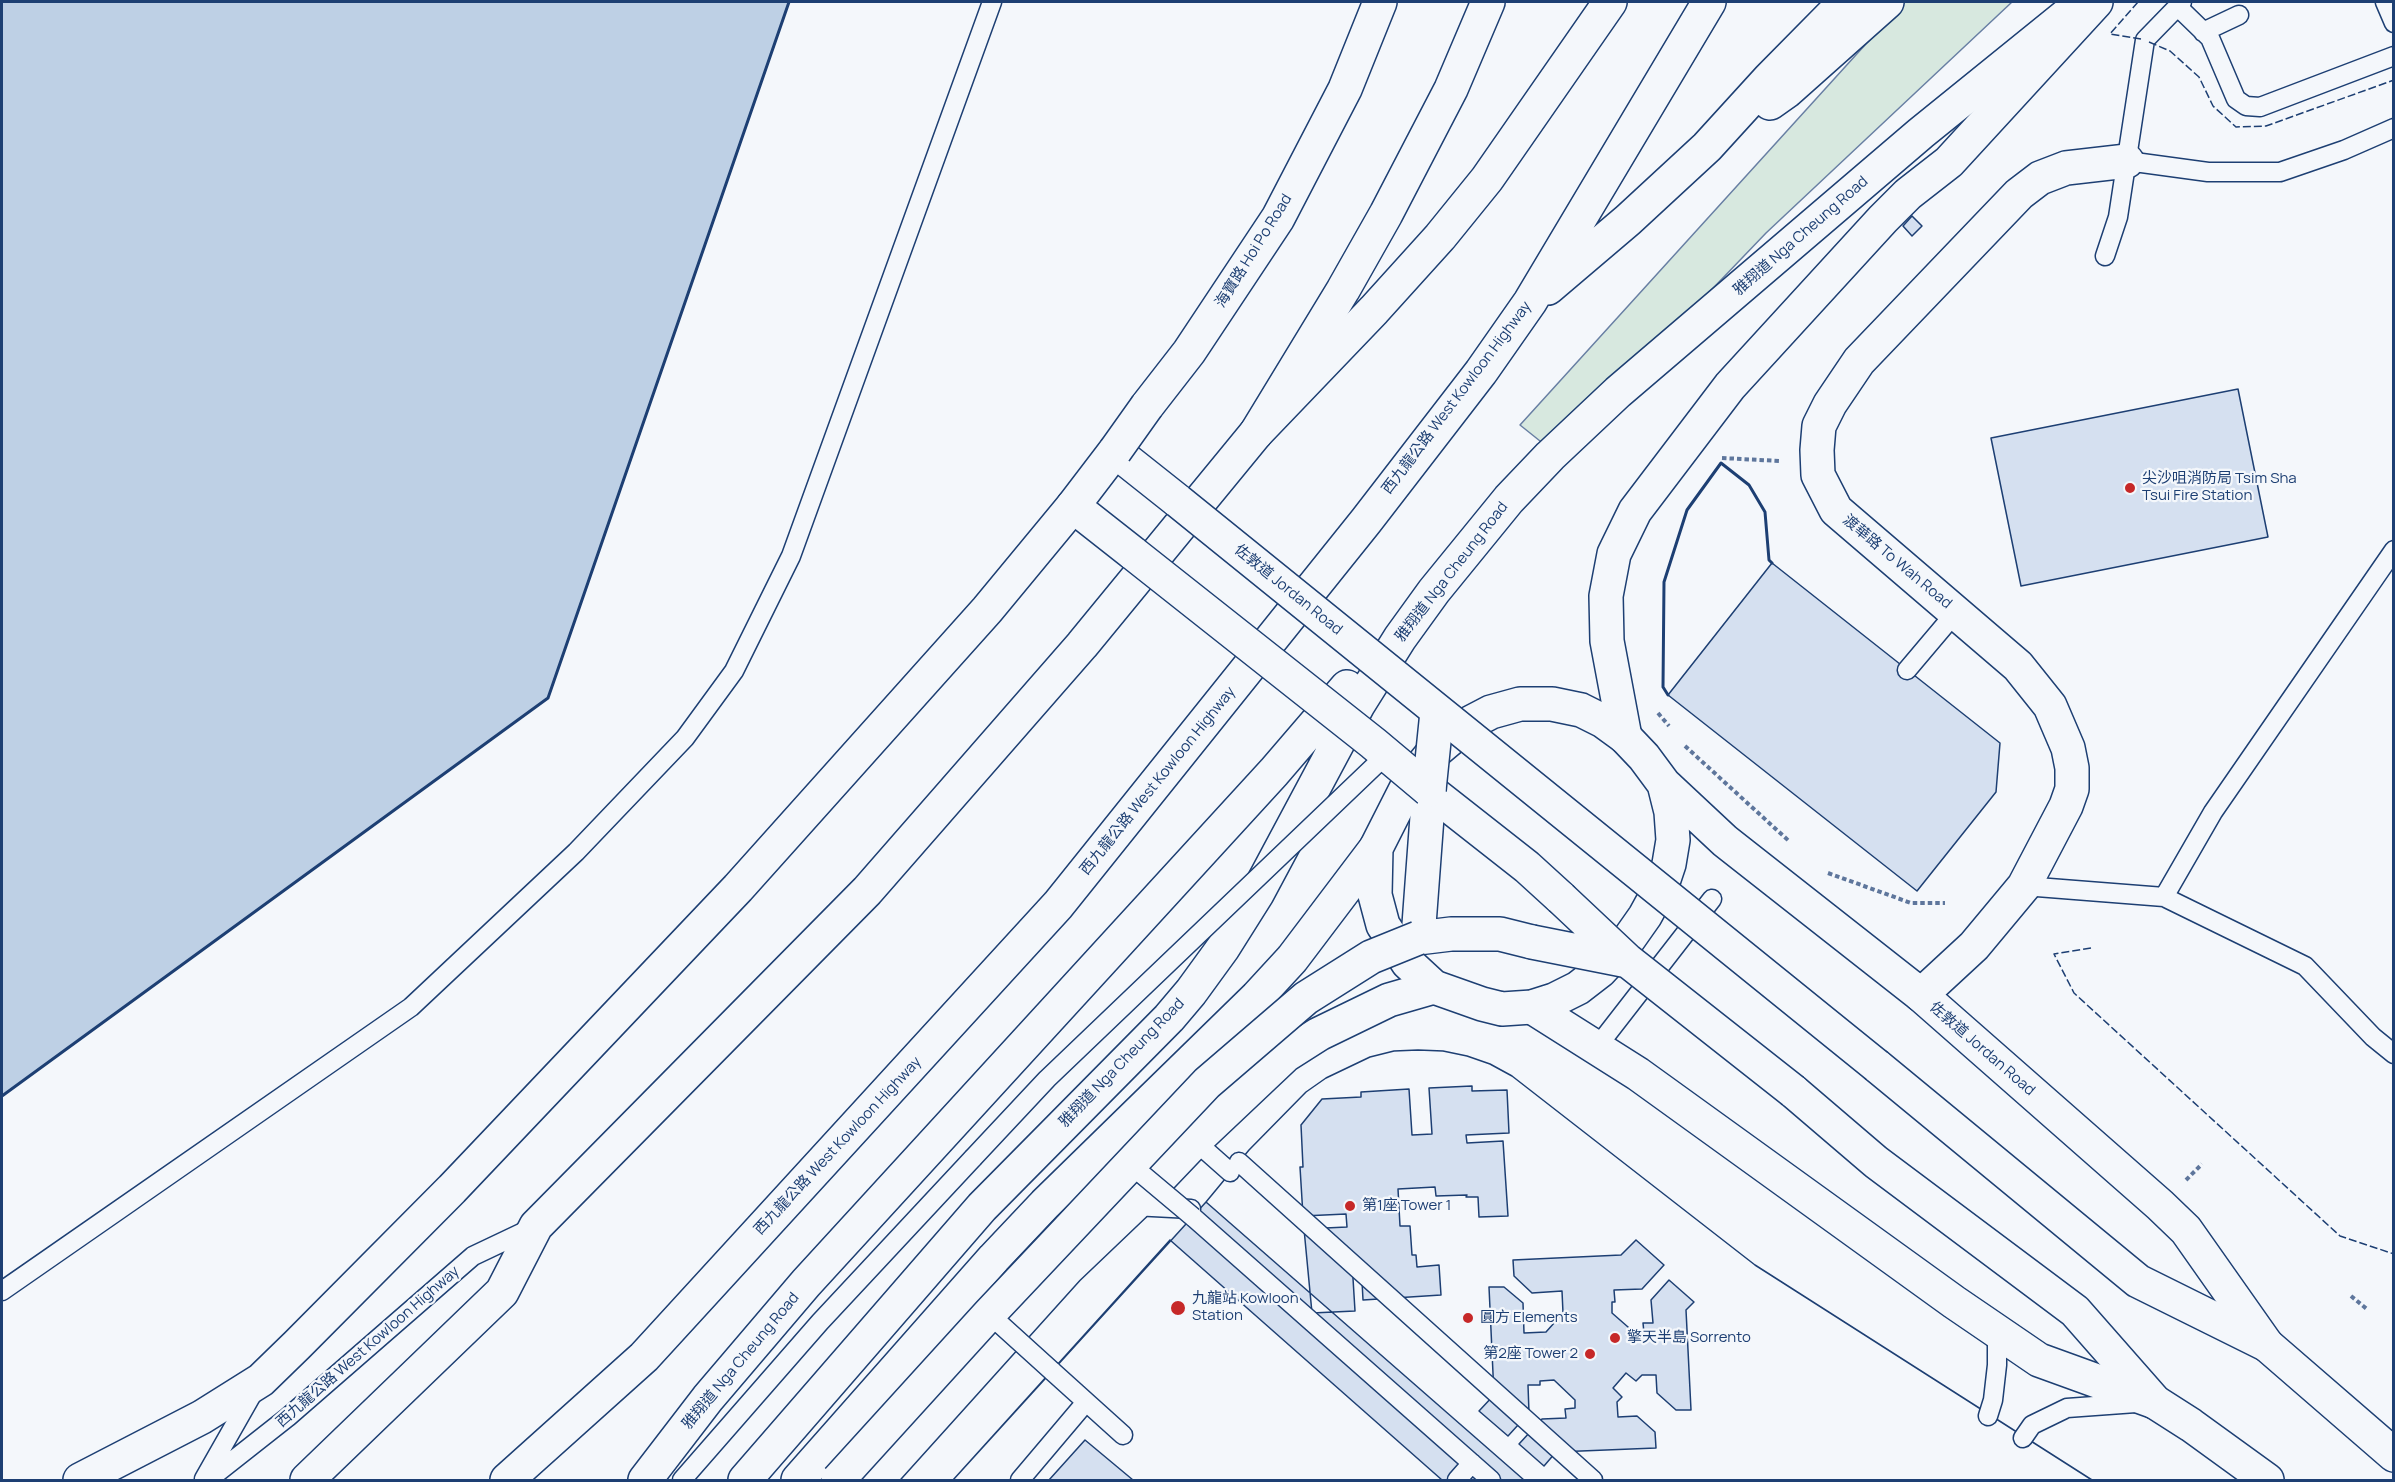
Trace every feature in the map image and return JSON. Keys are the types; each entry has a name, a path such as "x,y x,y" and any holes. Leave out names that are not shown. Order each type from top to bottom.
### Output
{"main road":[{"name":"海寶路 Hoi Po Road","path":"80,1480 202,1417 261,1380 452,1189 738,888 987,610 1073,506 1189,352 1278,218 1345,89 1380,2"},
{"path":"1256,433 1343,290 1386,214 1451,89 1488,2"},
{"name":"西九龍公路 West Kowloon Highway","path":"307,1480 501,1292 536,1226 867,891 1082,645 1256,433 1374,310 1481,187 1610,2"},
{"name":"西九龍公路 West Kowloon Highway","path":"507,1480 644,1357 1058,905 1366,521 1481,372 1530,302 1710,2"},
{"path":"1530,302 1628,220 1707,147 1768,79 1845,2"},
{"path":"1707,147 1787,91 1887,2"},
{"name":"雅翔道 Nga Cheung Road","path":"745,1480 989,1200 1169,1018 1191,992 1252,903 1358,705 1400,638 1434,591 1509,499 1618,392 1921,133 2083,2"},
{"path":"1625,737 1607,641 1606,596 1614,554 1635,511 1730,386 1883,219 1908,194 1949,162 2096,2"},
{"name":"渡華路 To Wah Road","path":"1921,995 1974,946 2024,886 2067,806 2072,789 2072,768 2067,748 2050,706 2018,666 1836,510 1818,475 1819,426 1830,404 1859,361 2019,194 2040,178 2066,168 2127,161"},
{"name":"佐敦道 Jordan Road","path":"1115,451 1877,1066 2138,1281 2267,1345"},
{"path":"1073,506 1527,867 1628,961 1830,1122 1876,1162 2075,1311 2155,1402"},
{"name":"雅翔道 Nga Cheung Road","path":"645,1480 708,1398 806,1283 1266,781 1328,707 1373,659"},
{"name":"佐敦道 Jordan Road","path":"1664,784 1671,812 1673,840 1670,864 1662,885 1645,916 1626,943 1600,971 1578,988 1554,1000 1532,1007 1502,1009 1482,1004 1434,987 1408,963 1383,925 1375,895 1376,848 1411,779 1430,756 1468,724 1491,712 1520,704 1552,704 1581,710 1603,721 1625,737 1644,757 1664,784 1725,841 1921,995 2186,1230 2267,1345 2394,1455"},
{"path":"1418,938 1437,712"},
{"path":"798,1480 994,1258 1045,1204 1257,997 1292,959 1376,848"},
{"path":"878,1480 1068,1268 1133,1206 1145,1171 1207,1083 1306,998 1371,957 1418,938 1451,934 1500,934 1628,961"},
{"path":"838,1480 989,1314 1145,1171 1195,1141 1286,1055 1319,1034 1389,1000 1434,987"},
{"path":"1532,1007 1638,1074 1997,1333 2040,1360 2155,1402 2267,1480"}],"lane":[{"path":"2,1291 411,1007 576,852 686,738 734,671 791,556 992,2"},
{"path":"2385,2 2394,23"},
{"path":"2105,256 2118,217 2145,40 2180,4 2210,38 2236,99 2246,106 2260,107 2394,56"},
{"path":"2203,32 2240,15"},
{"path":"2127,161 2208,172 2280,172 2344,150 2394,128"},
{"path":"2164,897 2213,812 2394,550"},
{"path":"1907,670 1956,612"},
{"path":"682,1480 820,1322 1047,1079 1386,754"},
{"path":"2024,886 2164,897 2305,966 2373,1036 2394,1054"},
{"path":"1597,1047 1712,899"},
{"path":"1113,1137 1145,1171 1491,1480"},
{"path":"1195,1141 1235,1167 1593,1480"},
{"path":"1133,1206 1198,1210 1145,1171"},
{"name":"西九龍公路 West Kowloon Highway","path":"208,1480 288,1417 473,1256 536,1226"},
{"path":"989,1314 1123,1435"},
{"path":"1988,1416 1995,1389 1997,1333"},
{"path":"203,1480 261,1380"},
{"path":"1020,1480 1086,1402"},
{"path":"2023,1438 2032,1425 2067,1408 2155,1402"},
{"path":"1457,1480 1472,1463"}],"path":[{"path":"1718,458 1817,461"},
{"path":"1653,706 1673,731"},
{"path":"1680,740 1796,848"},
{"path":"1823,872 1911,903 1945,903"},
{"path":"2350,1296 2368,1310"}],"shaded area":[{"path":"1904,2 2012,2 1766,233 1555,453 1520,425"}],"water":[{"path":"2,2 789,2 548,698 2,1096"}],"building":[{"path":"1912,216 1922,226 1912,236 1903,226"},
{"name":"尖沙咀消防局 Tsim Sha Tsui Fire Station","path":"2238,389 2268,537 2021,586 1991,438"},
{"path":"1772,563 2000,743 1996,792 1917,891 1668,695"},
{"name":"擎天半島 Sorrento","path":"1394,1051 1443,1051 1467,1056 1490,1064 1512,1076 1755,1265 2092,1480 1524,1480 1206,1202 1249,1150 1306,1092 1326,1078 1370,1057"},
{"name":"擎天半島 Sorrento","path":"1394,1051 1443,1051 1467,1056 1490,1064 1512,1076 1755,1265 2092,1480 953,1480 1206,1202 1249,1150 1306,1092 1326,1078 1370,1057"},
{"name":"第1座 Tower 1","path":"1472,1086 1472,1091 1507,1090 1509,1133 1466,1135 1467,1143 1503,1141 1508,1216 1479,1217 1478,1197 1436,1196 1435,1187 1398,1189 1400,1226 1410,1226 1412,1255 1416,1255 1417,1267 1439,1265 1441,1295 1363,1300 1361,1262 1352,1262 1355,1311 1312,1313 1304,1229 1347,1227 1346,1214 1303,1216 1300,1167 1303,1167 1301,1125 1322,1099 1361,1097 1361,1092 1409,1089 1412,1135 1432,1134 1429,1088"},
{"name":"九龍站 Kowloon Station","path":"1170,1240 1442,1480 1133,1480 1085,1440 1049,1480 953,1480"},
{"name":"第2座 Tower 2","path":"1636,1240 1664,1265 1642,1289 1614,1290 1615,1302 1612,1302 1612,1313 1636,1334 1644,1333 1643,1323 1653,1323 1651,1300 1669,1280 1694,1302 1686,1310 1691,1410 1676,1410 1657,1393 1656,1375 1642,1375 1636,1381 1626,1373 1613,1388 1622,1397 1617,1402 1618,1417 1637,1416 1655,1432 1656,1448 1556,1452 1544,1466 1519,1444 1542,1419 1566,1418 1565,1409 1575,1408 1575,1400 1554,1380 1540,1381 1540,1385 1528,1385 1529,1413 1508,1436 1479,1411 1494,1395 1489,1287 1504,1287 1523,1303 1524,1333 1546,1332 1563,1313 1562,1291 1532,1293 1514,1276 1513,1260 1621,1255"}],"fence":[{"path":"2138,2 2110,34 2141,39"},
{"path":"2149,42 2170,51 2199,77 2213,106 2236,127 2266,126 2394,80"},
{"path":"2091,948 2054,954 2074,993 2340,1236 2394,1254"}],"wall":[{"path":"2,1096 548,698 789,2"},
{"path":"1668,695 1663,687 1664,582 1687,510 1721,463 1749,485 1765,512 1769,560 1772,563"}],"place":[{"name":"尖沙咀消防局 Tsim Sha Tsui Fire Station","path":"2130,488"},
{"name":"第1座 Tower 1","path":"1350,1206"},
{"name":"九龍站 Kowloon Station","path":"1178,1308"},
{"name":"圓方 Elements","path":"1468,1318"},
{"name":"擎天半島 Sorrento","path":"1615,1338"},
{"name":"第2座 Tower 2","path":"1590,1354"}]}
